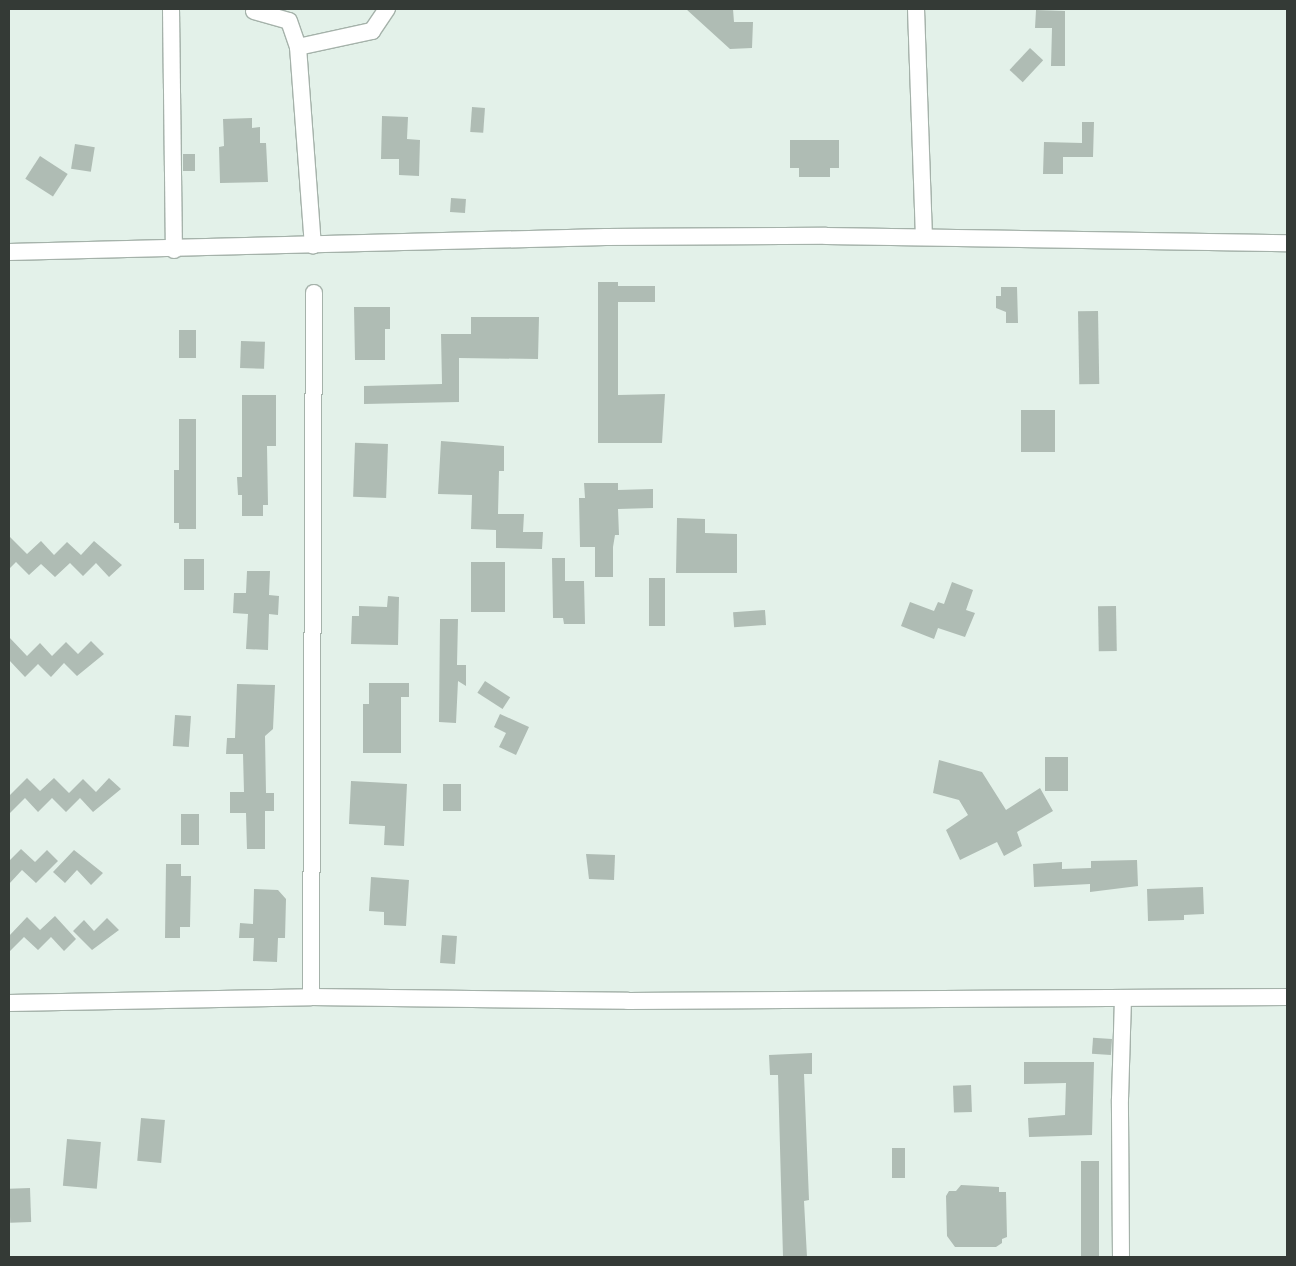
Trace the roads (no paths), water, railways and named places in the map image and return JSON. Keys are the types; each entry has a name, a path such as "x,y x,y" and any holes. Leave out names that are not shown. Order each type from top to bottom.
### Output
{"street":[{"path":"171,9 174,250"},
{"path":"298,47 372,31 387,9"},
{"path":"916,9 924,237"},
{"path":"254,11 289,22 298,47 313,245"},
{"path":"9,252 174,250 606,237 924,237 1287,243"},
{"path":"312,997 314,293"},
{"path":"9,1003 312,997 628,1001 1287,997"},
{"path":"1121,1257 1120,1100 1123,998"}]}
